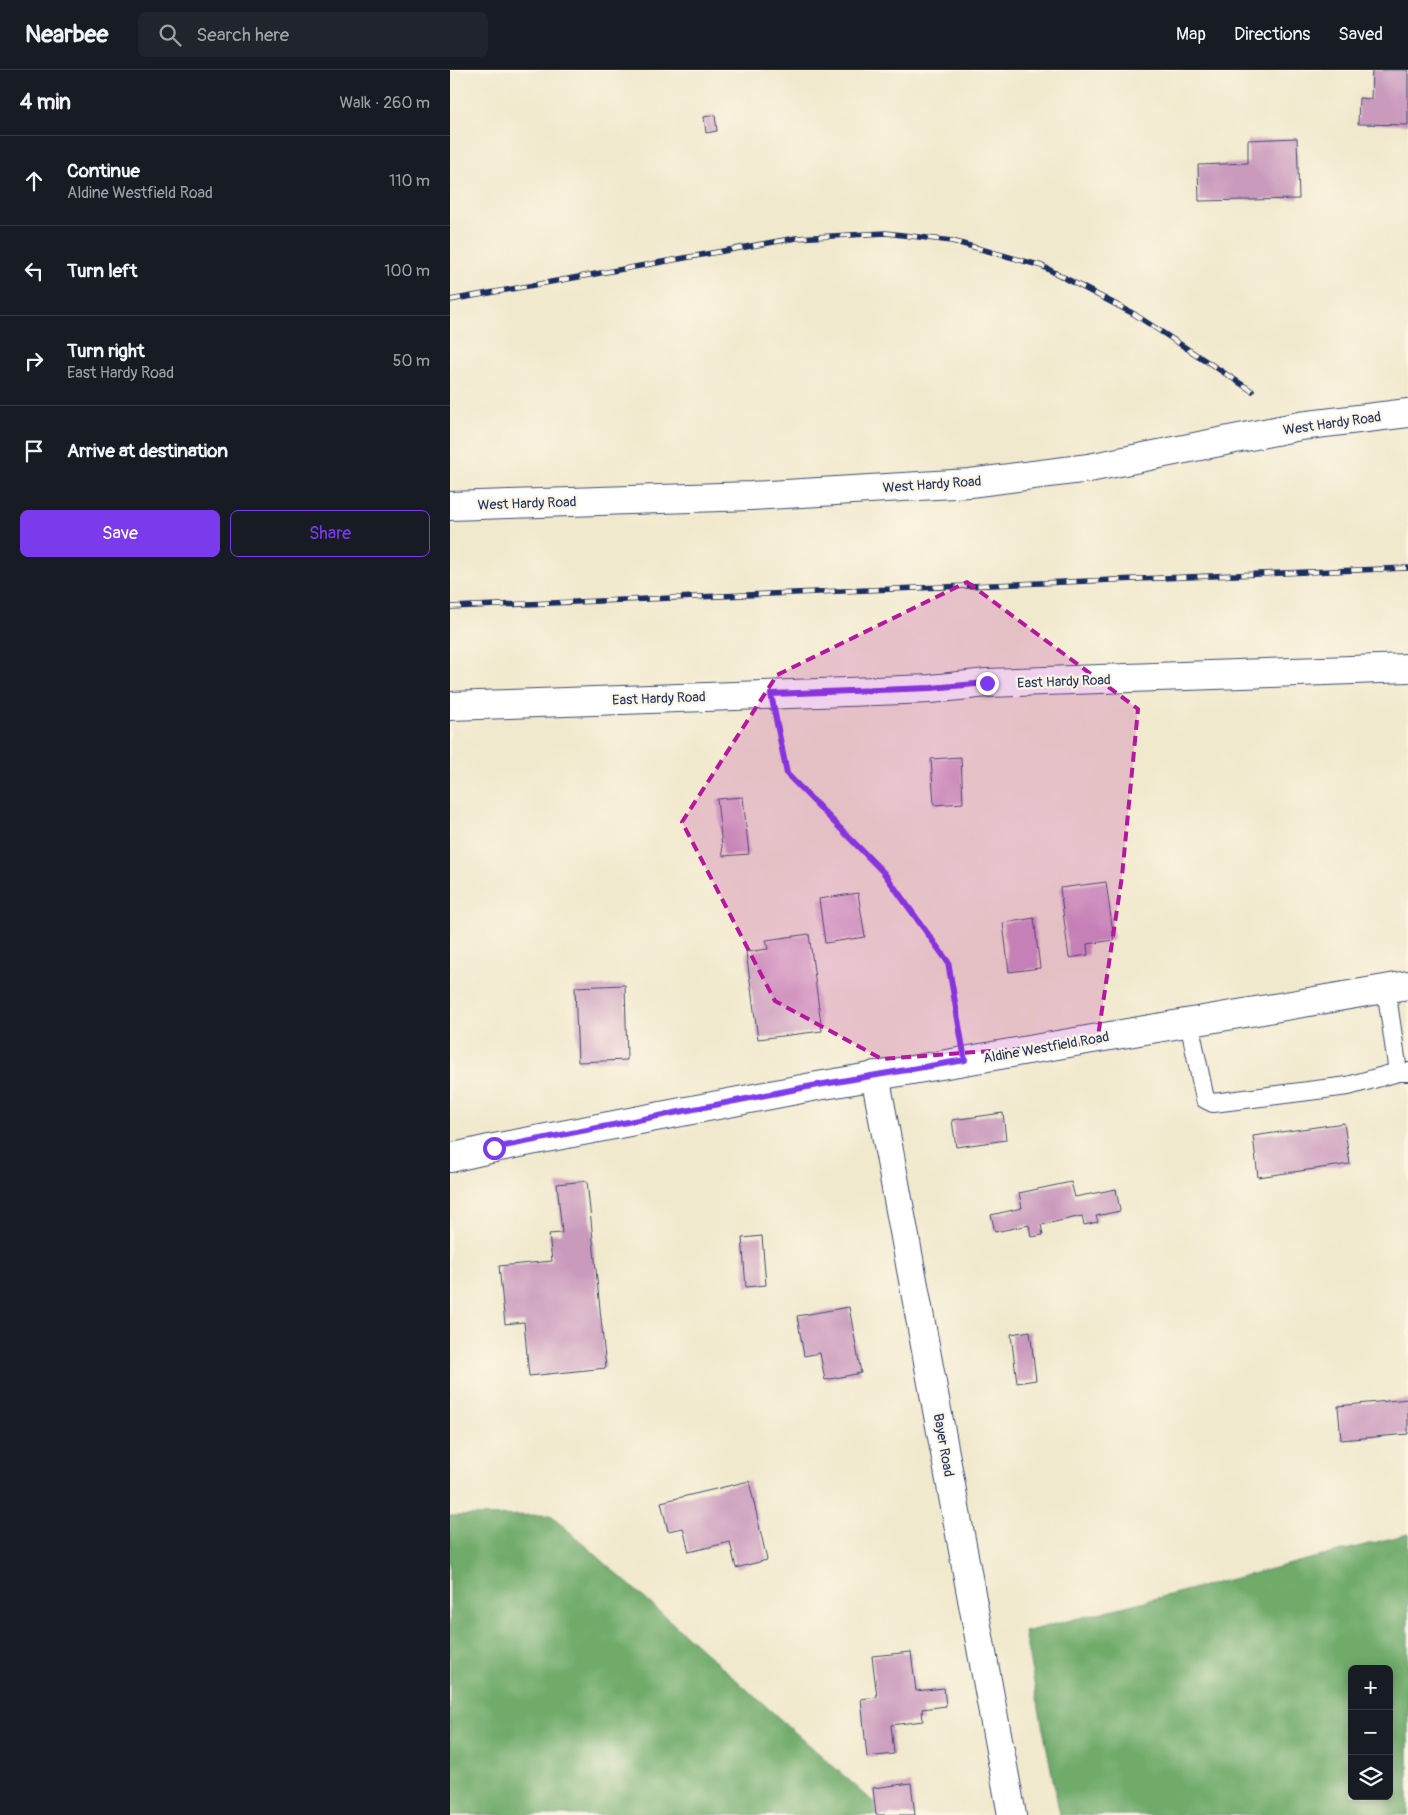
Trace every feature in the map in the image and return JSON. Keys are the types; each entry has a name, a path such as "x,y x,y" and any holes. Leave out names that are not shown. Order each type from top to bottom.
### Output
{"main road":[{"name":"West Hardy Road","path":"450,506 751,496 970,483 1089,468 1300,426 1408,413"},
{"name":"East Hardy Road","path":"450,706 931,688 987,683 1408,668"},
{"name":"Aldine Westfield Road","path":"450,1158 875,1076 1397,986"},
{"name":"Bayer Road","path":"875,1076 1012,1815"}],"lane":[{"path":"1189,1022 1205,1098 1213,1103 1348,1086 1403,1072 1397,986"}],"path":[{"path":"771,694 787,774 884,873 948,962 965,1060"}],"highlighted area":[{"path":"967,582 1138,709 1122,876 1097,1043 882,1059 775,1001 682,822 777,675"}],"green space":[{"path":"551,1515 888,1815 450,1815 450,1516"},
{"path":"1408,1534 1408,1815 1060,1815 1024,1632"}],"building":[{"path":"1372,70 1408,70 1408,125 1358,124 1359,98 1371,99"},
{"path":"715,115 717,131 706,133 704,117"},
{"path":"1297,138 1299,199 1199,201 1198,165 1248,163 1248,140"},
{"path":"961,757 963,803 934,805 931,759"},
{"path":"743,797 749,854 723,856 717,799"},
{"path":"1106,882 1114,940 1087,944 1088,955 1069,958 1060,888"},
{"path":"858,893 865,937 825,943 819,899"},
{"path":"1034,918 1040,968 1009,972 1003,923"},
{"path":"809,934 822,1031 758,1039 746,952 768,949 766,940"},
{"path":"625,985 627,1060 578,1062 575,987"},
{"path":"1003,1113 1006,1140 956,1147 952,1120"},
{"path":"1344,1123 1350,1164 1258,1177 1253,1136"},
{"path":"587,1181 606,1368 529,1376 524,1322 505,1324 499,1266 552,1261 549,1234 562,1233 557,1184"},
{"path":"1071,1182 1075,1197 1116,1189 1120,1211 1096,1216 1098,1222 1084,1225 1082,1216 1041,1225 1043,1235 1031,1237 1029,1225 995,1232 991,1215 1022,1208 1019,1193"},
{"path":"762,1236 766,1285 746,1287 742,1238"},
{"path":"849,1307 861,1373 825,1380 820,1353 804,1356 797,1316"},
{"path":"1030,1331 1036,1380 1017,1383 1011,1334"},
{"path":"1408,1399 1408,1434 1341,1440 1338,1406"},
{"path":"749,1481 767,1560 736,1568 730,1542 689,1552 683,1528 668,1531 661,1502"},
{"path":"911,1652 916,1691 944,1688 946,1706 922,1709 923,1721 891,1725 894,1754 867,1757 861,1699 877,1697 872,1656"},
{"path":"911,1783 915,1815 876,1815 873,1788"}],"railway":[{"path":"450,300 796,238 886,233 952,241 1042,266 1134,314 1252,391"},
{"path":"450,607 1408,568"}],"route":[{"path":"494,1148 812,1086 965,1060 948,962 884,873 787,774 771,694 931,688 987,683"}]}
